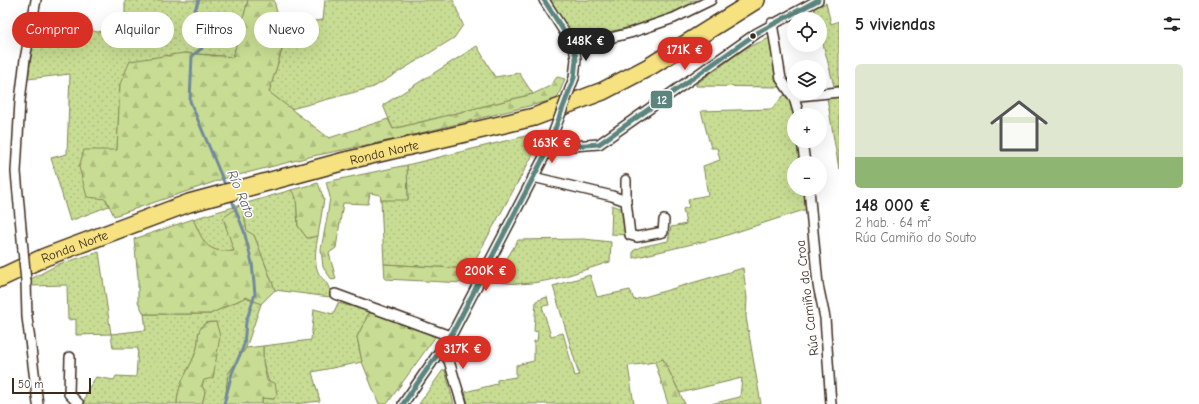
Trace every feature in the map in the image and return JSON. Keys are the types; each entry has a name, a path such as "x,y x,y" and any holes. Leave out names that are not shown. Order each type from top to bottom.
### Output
{"highway":[{"name":"Ronda Norte","path":"0,278 45,257 189,203 338,163 534,117 603,91 649,67 756,0"}],"street":[{"path":"36,0 25,59 16,172 26,281 27,317 38,404"},
{"path":"403,404 450,336 552,138 574,78 576,59 574,47 544,0"},
{"path":"574,47 630,33 674,18 711,0"},
{"path":"552,138 573,146 599,144 772,24 818,0"},
{"path":"772,24 781,79 787,88"},
{"path":"827,93 839,92"},
{"path":"533,177 612,196 626,201"},
{"path":"626,180 626,201 630,235 637,237 663,232 664,220"},
{"name":"Rúa Camiño da Croa","path":"810,196 817,277 825,318 831,404"},
{"path":"336,294 450,336"},
{"path":"441,350 449,360 462,404"},
{"path":"70,357 69,394 79,404"}],"green space":[{"path":"125,0 248,0 245,12 182,12 182,48 236,48 234,57 184,53 120,84 117,151 84,151 109,206 70,221 51,158 67,154 70,74 28,79 32,48 93,48 93,31 101,31 101,48 174,48 174,12 125,12"},
{"path":"248,0 274,0 277,12 254,12 254,48 282,48 269,92 329,138 388,119 393,129 533,94 550,86 557,77 565,79 557,99 397,139 313,156 223,179 114,216 106,199 87,197 79,167 84,150 117,150 120,84 130,61 184,53 233,57 235,48 246,48 245,12"},
{"path":"325,0 453,0 463,25 454,38 374,87 291,109 269,92 282,48 319,48 319,20 323,20"},
{"path":"550,0 700,0 687,7 643,24 582,36 572,32 567,27"},
{"path":"826,3 831,24 839,21 839,86 834,86 825,52 827,52 827,12 815,12 814,8"},
{"path":"772,37 777,60 779,87 696,86 696,84 746,48"},
{"path":"477,46 495,77 519,73 533,94 393,129 383,105"},
{"path":"787,94 787,100 791,100 794,107 787,108 787,148 799,148 799,156 787,156 787,196 805,196 807,209 718,238 633,258 633,251 640,247 668,241 671,227 686,224 683,209 689,207 688,199 708,195 703,166 720,160 717,148 711,148 701,111 772,109 783,96"},
{"path":"839,97 839,169 827,98"},
{"path":"546,131 470,269 384,264 381,200 408,199 407,165"},
{"path":"407,165 408,200 381,200 380,195 370,193 368,204 343,203 336,248 329,253 336,279 332,280 323,267 321,249 330,197 326,182"},
{"path":"318,183 324,199 318,236 307,238 298,226 296,197 291,190"},
{"path":"291,190 296,197 298,226 307,238 318,236 316,265 319,273 329,287 330,297 275,290 254,235 235,251 219,252 204,244 193,219"},
{"path":"242,204 247,231 254,235 275,290 261,304 246,297 210,314 144,314 138,302 138,277 134,239 193,219 207,245 217,250 234,251 223,218"},
{"path":"612,205 623,209 627,235 611,234"},
{"path":"584,239 611,242 610,262 568,275 538,282 523,284 494,280 518,240"},
{"path":"99,252 111,334 76,335 76,319 68,320 67,285 31,286 31,279 59,264"},
{"path":"384,264 470,269 464,283 385,279"},
{"path":"743,268 747,298 746,317 761,404 711,404 740,397 742,378 680,393 663,359 655,362 628,366 634,404 468,404 465,392 497,384 497,380 516,377 516,365 534,361 534,341 537,341 538,332 534,331 536,301 547,297 549,305 542,306 551,336 563,333 575,376 579,375 553,286 590,275 597,297 630,290 634,300"},
{"path":"246,297 261,304 246,348 228,374 225,404 202,404 205,392 202,386 216,322 205,323 200,329 195,355 179,389 177,404 84,404 86,392 96,377 114,380 116,376 136,377 138,348 113,348 111,334 146,330 144,314 210,314"},
{"path":"338,303 370,311 357,337 362,362 312,372 320,401 294,404 262,404 262,398 274,399 263,362 263,346 311,340 314,309 333,314"},
{"path":"370,311 438,333 387,404 379,404 362,362 357,337"},
{"path":"216,322 220,336 213,378 204,380 202,386 205,392 202,404 177,404 179,389 195,355 200,329 205,323"},
{"path":"263,346 263,362 267,381 275,383 277,394 274,399 262,398 262,404 225,404 228,374 246,348"},
{"path":"663,359 685,404 668,404 655,362"},
{"path":"443,370 445,370 454,404 419,404"}],"waterway":[{"name":"Río Rato","path":"199,0 194,12 193,22 196,32 203,42 202,48 192,56 190,101 226,187"},
{"name":"Río Rato","path":"224,404 232,373 244,345 246,322 255,294 252,263 244,231 231,198"}],"transit line":[{"name":"12","path":"403,404 453,332 546,153 574,78 576,59 574,47 544,0"},
{"name":"12","path":"551,141 573,146 599,144 757,33 818,0"}]}
